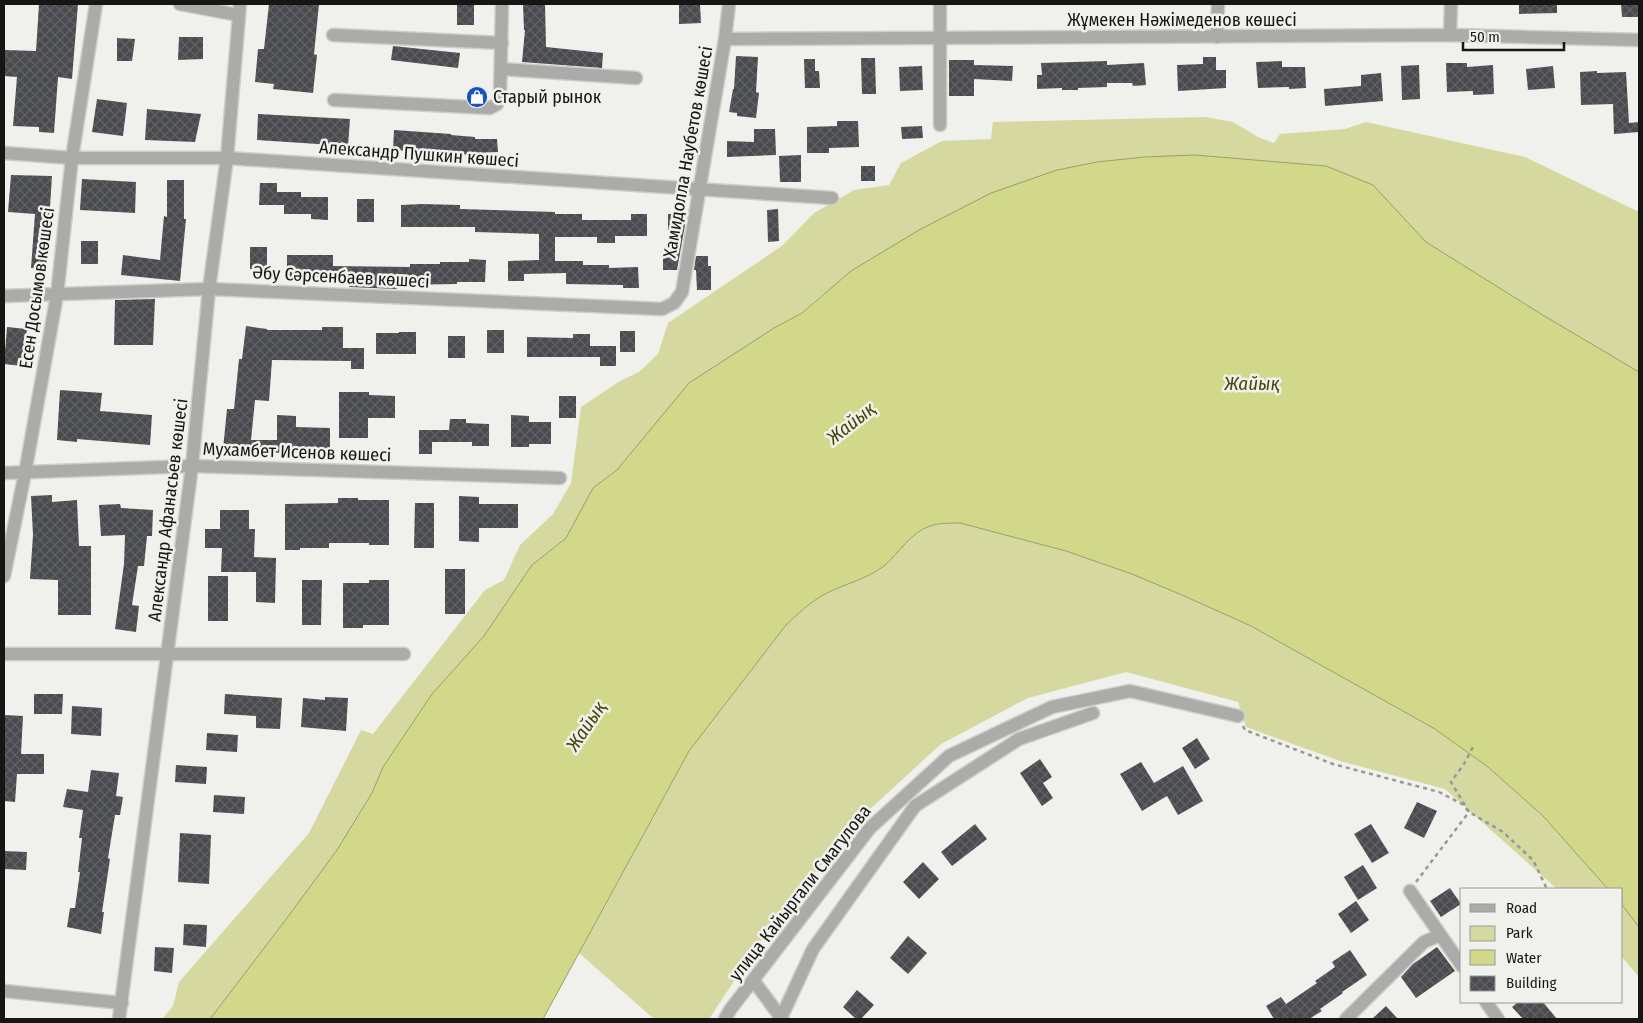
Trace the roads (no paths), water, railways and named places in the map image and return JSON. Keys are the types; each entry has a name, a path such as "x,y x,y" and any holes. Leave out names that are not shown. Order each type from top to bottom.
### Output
{"street":[{"name":"Есен Досымов көшесі","path":"4,576 25,473 57,295 72,158 96,4"},
{"path":"180,4 239,10"},
{"path":"334,100 490,108 497,104 500,97 502,4"},
{"name":"Хамидолла Наубетов көшесі","path":"674,303 682,292 725,39 728,4"},
{"path":"940,4 940,125"},
{"path":"1217,37 1218,4"},
{"path":"1450,35 1451,4"},
{"name":"Александр Афанасьев көшесі","path":"119,1019 192,466 209,289 227,158 239,10"},
{"path":"332,35 502,44"},
{"name":"Жұмекен Нәжімеденов көшесі","path":"725,39 1450,35 1639,40"},
{"path":"501,69 636,78"},
{"name":"Александр Пушкин көшесі","path":"4,152 72,158 227,158 832,198"},
{"name":"Әбу Сәрсенбаев көшесі","path":"4,296 209,289 662,309 674,303"},
{"name":"Мухамбет Исенов көшесі","path":"4,472 25,473 192,466 560,478"},
{"path":"4,654 404,654"},
{"name":"улица Кайыргали Смагулова","path":"725,1019 870,828 949,756 1052,707 1130,691 1238,716"},
{"path":"753,980 781,1019 813,949 915,806 1019,739 1093,712"},
{"path":"1410,892 1460,963"},
{"path":"1346,1019 1424,942 1440,935"},
{"path":"4,991 122,1003"},
{"path":"1487,1003 1498,1019"}],"water":[{"name":"Жайық","path":"1195,155 1326,166 1373,185 1426,242 1541,314 1639,372 1639,927 1623,906 1623,888 1607,888 1543,816 1488,767 1435,729 1251,626 1182,595 1132,574 1066,551 960,523 945,523 934,525 916,533 884,566 820,597 804,608 786,625 689,751 543,1019 210,1019 337,850 372,793 383,767 432,694 484,636 532,565 566,538 593,488 617,470 689,383 774,328 802,313 851,271 919,230 991,193 1057,170 1097,162 1144,157"}],"place":[{"name":"Старый рынок","path":"477,97"}]}
